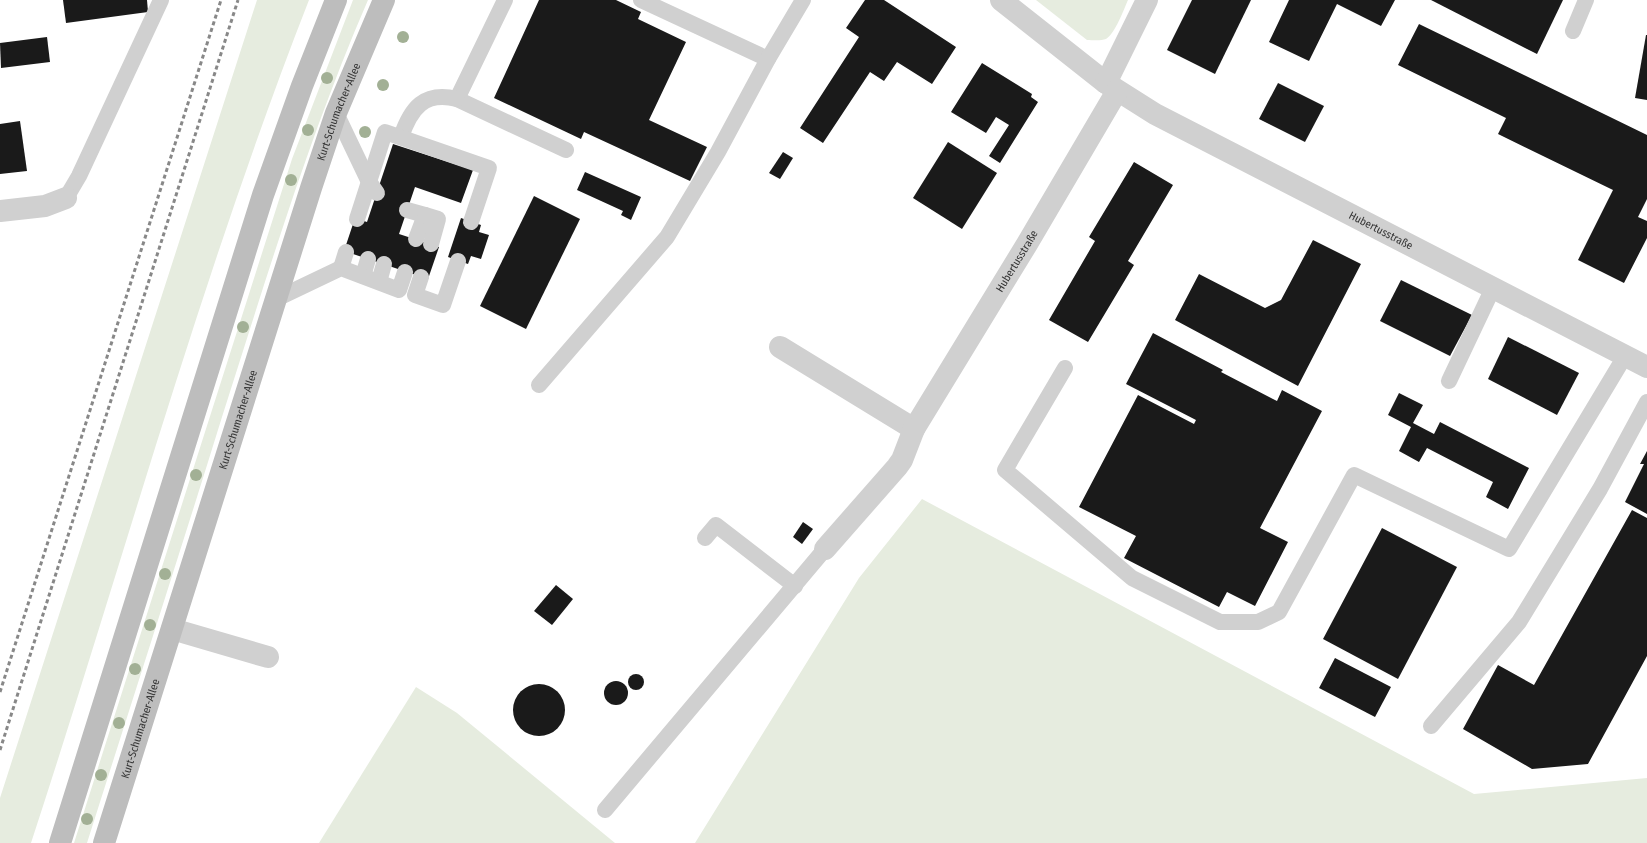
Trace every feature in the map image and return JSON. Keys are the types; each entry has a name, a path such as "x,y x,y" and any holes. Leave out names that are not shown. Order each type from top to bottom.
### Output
{"main road":[{"path":"60,843 263,195 302,86 336,0"},
{"name":"Kurt-Schumacher-Allee","path":"104,843 274,300 336,113 384,0"}],"street":[{"name":"Hubertusstraße","path":"1002,0 1112,87 1155,114 1647,366"},
{"name":"Hubertusstraße","path":"825,549 902,460 914,429 1027,244 1112,87 1147,0"},
{"path":"0,211 45,206 66,198"},
{"path":"780,347 914,429"},
{"path":"172,629 268,657"}],"lane":[{"path":"66,198 79,176 161,0"},
{"path":"457,99 505,0"},
{"path":"641,0 768,59"},
{"path":"539,385 667,237 718,152 768,59 804,0"},
{"path":"1573,31 1586,0"},
{"path":"401,137 413,110 421,103 432,98 446,96 457,99 566,150"},
{"path":"336,113 373,186"},
{"path":"357,219 373,186 385,132 489,168 471,222"},
{"path":"407,210 438,219 424,242"},
{"path":"341,268 346,252"},
{"path":"363,276 368,259"},
{"path":"421,277 415,295 444,305 458,261"},
{"path":"379,282 384,264"},
{"path":"274,300 341,268 399,290 405,272"},
{"path":"1449,381 1493,288"},
{"path":"1065,368 1005,470 1132,578 1220,622 1258,622 1279,612 1354,475 1508,549 1625,356"},
{"path":"1431,726 1519,622 1600,490 1647,402"},
{"path":"705,538 716,525 795,586"},
{"path":"606,810 657,747 825,549"}],"shaded area":[{"path":"257,0 309,0 270,104 198,314 31,843 0,843 0,798"},
{"path":"353,0 368,0 327,103 290,207 87,843 74,843 292,159"},
{"path":"1036,0 1128,0 1113,32 1106,39 1087,40"},
{"path":"922,499 1474,794 1647,778 1647,843 695,843 859,578"},
{"path":"416,687 457,713 615,843 319,843"}],"building":[{"path":"63,0 147,0 148,12 66,23"},
{"path":"539,0 616,0 641,12 638,19 686,42 649,120 707,147 690,181 584,132 581,139 494,98"},
{"path":"865,0 884,0 956,47 932,84 897,62 884,81 870,72 823,143 800,128 859,37 846,28"},
{"path":"1192,0 1251,0 1215,74 1167,50"},
{"path":"1289,0 1395,0 1381,26 1337,4 1309,61 1269,42"},
{"path":"1431,0 1563,0 1537,54"},
{"path":"1419,24 1647,135 1647,199 1638,217 1647,221 1647,238 1624,283 1578,260 1613,190 1498,134 1506,118 1398,65"},
{"path":"1647,35 1647,100 1635,98"},
{"path":"47,37 50,62 1,68 0,43"},
{"path":"982,63 1032,94 1031,97 1038,102 1000,163 989,156 1009,125 996,117 986,133 951,112"},
{"path":"1278,83 1324,106 1305,142 1259,119"},
{"path":"20,121 27,171 0,174 0,124"},
{"path":"948,142 997,173 962,229 913,198"},
{"path":"393,144 473,170 461,203 415,187 399,234 439,247 428,279 344,251 355,218 367,222"},
{"path":"783,152 793,158 780,179 769,173"},
{"path":"1134,162 1173,185 1128,261 1134,265 1088,342 1049,320 1095,241 1089,237"},
{"path":"585,172 641,197 631,220 621,215 623,211 577,190"},
{"path":"534,196 580,219 526,329 480,306"},
{"path":"461,218 481,225 479,232 489,235 481,259 471,256 468,264 448,257"},
{"path":"1313,240 1361,264 1298,386 1175,320 1199,274 1265,308 1281,300"},
{"path":"1401,280 1472,315 1450,356 1380,321"},
{"path":"1153,333 1223,370 1221,372 1277,401 1282,390 1322,411 1260,528 1288,542 1255,606 1227,592 1219,607 1124,558 1136,536 1079,507 1138,395 1194,424 1196,420 1126,384"},
{"path":"1508,337 1579,373 1557,415 1488,379"},
{"path":"1399,393 1423,405 1413,423 1434,434 1440,422 1529,468 1508,509 1486,497 1493,482 1427,448 1419,462 1399,451 1411,427 1388,415"},
{"path":"1647,451 1647,514 1625,502 1644,464 1640,464"},
{"path":"1632,510 1647,518 1647,656 1588,764 1532,769 1463,729 1498,665 1534,685"},
{"path":"803,522 813,529 802,544 793,537"},
{"path":"1382,528 1457,567 1398,679 1323,639"},
{"path":"556,585 573,599 552,625 534,611"},
{"path":"1335,658 1391,687 1375,717 1319,688"},
{"path":"636,674 642,676 644,682 642,688 636,690 630,688 628,682 630,676"},
{"path":"616,681 625,684 628,693 625,702 616,705 607,702 604,693 607,684"},
{"path":"539,684 549,686 557,692 563,700 565,710 563,720 557,728 549,734 539,736 529,734 521,728 515,720 513,710 515,700 521,692 529,686"}],"railway":[{"path":"0,692 221,0"},
{"path":"0,750 238,0"}]}
